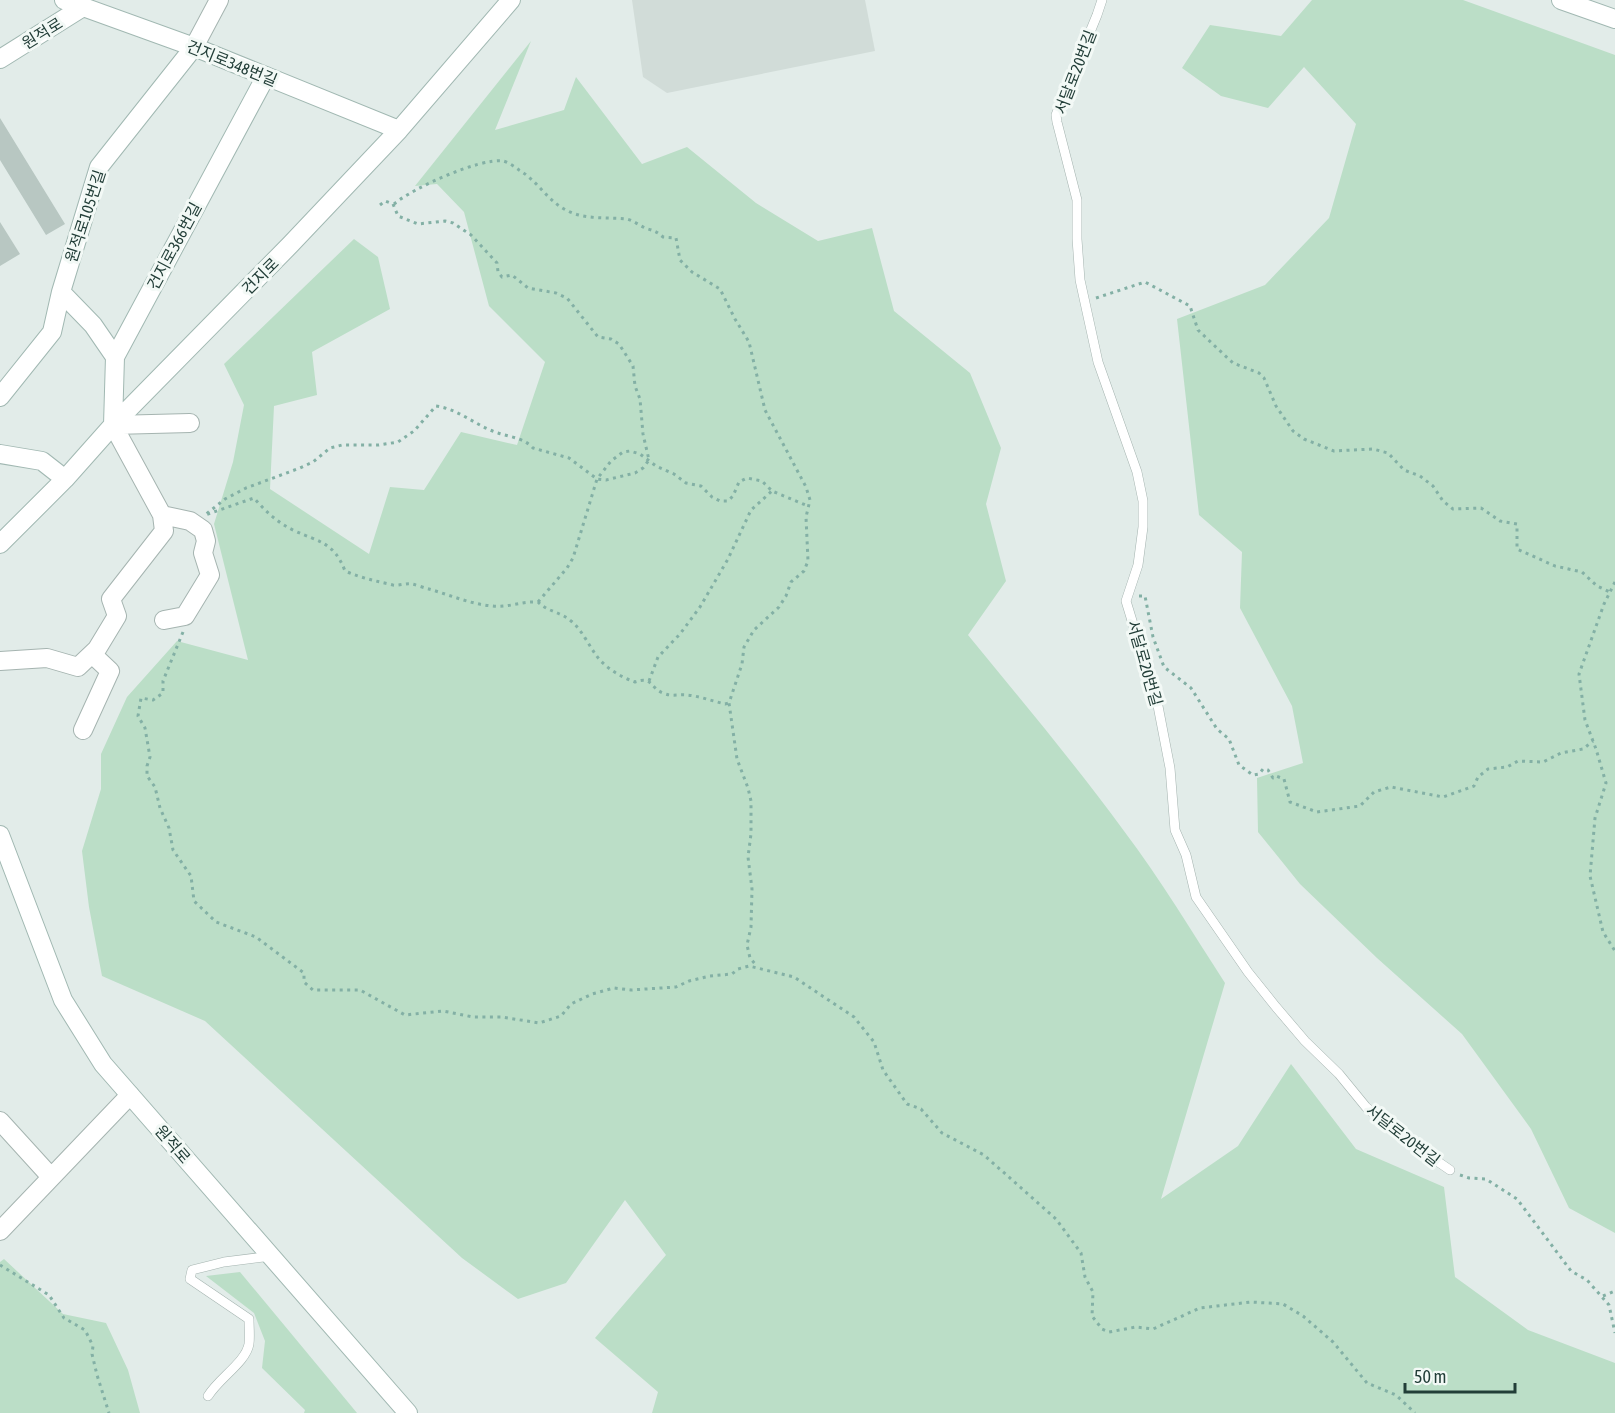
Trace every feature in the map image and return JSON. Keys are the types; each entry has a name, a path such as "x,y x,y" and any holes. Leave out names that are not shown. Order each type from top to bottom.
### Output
{"street":[{"name":"건지로348번길","path":"64,0 194,47 399,130"},
{"name":"원적로105번길","path":"0,397 52,332 61,292 99,167 194,47 219,0"},
{"name":"건지로","path":"0,544 65,480 113,425 399,130 511,0"},
{"path":"1561,0 1615,19"},
{"name":"원적로","path":"0,59 83,7"},
{"name":"건지로366번길","path":"113,425 115,357 266,76"},
{"path":"61,292 93,325 115,357"},
{"path":"0,661 47,658 78,667 97,649 117,616 111,599 164,531 162,515 113,425 190,423"},
{"path":"0,454 42,461 65,480"},
{"path":"162,515 190,521 203,530 206,541 203,553 210,575 185,616 164,620"},
{"path":"83,730 111,671 92,654"},
{"name":"원적로","path":"0,836 63,1000 103,1064 408,1413"},
{"path":"0,1231 130,1095"},
{"path":"0,1121 51,1177"}],"lane":[{"name":"서달로20번길","path":"1102,0 1098,15 1056,115 1077,200 1080,280 1098,362 1137,472 1143,501 1143,527 1138,565 1126,602 1158,706 1170,768 1176,830 1186,855 1196,897 1248,972 1276,1007 1305,1041 1339,1074 1366,1107 1396,1133 1450,1170"},
{"path":"208,1396 221,1378 244,1358 249,1344 249,1319 190,1279 192,1270 224,1262 271,1256"}],"path":[{"path":"393,204 405,195 445,175 474,165 504,161 521,171 553,201 569,212 606,219 629,219 646,229 656,230 663,237 676,238 680,260 692,272 720,289 749,342 765,410 806,487 810,500 806,517 808,561 804,571 791,582 779,607 754,630 744,647 742,664 729,703 737,759 751,801 748,857 752,889 751,927 747,945 750,958 757,967"},
{"path":"380,205 385,201 393,204 398,216 418,224 446,221 462,228 497,263 498,272 502,277 512,275 528,288 556,293 567,298 598,338 611,339 619,344 633,366 649,460 643,468 635,472 606,480 597,479 569,458 533,448 529,443 514,436 499,434 475,424 458,412 436,406 414,431 398,442 379,445 342,445 330,448 313,462 246,488 225,499 205,515 254,498 268,514 295,531 320,540 340,557 345,571 364,579 377,579 395,585 411,584 443,592 455,598 493,606 514,606 523,602 537,602 546,610 569,619 587,640 597,657 620,676 635,682 649,681 663,693 670,695 686,694 724,704 729,703"},
{"path":"1085,301 1146,282 1190,306 1198,330 1233,363 1259,373 1264,378 1276,406 1293,432 1334,451 1373,449 1388,453 1404,470 1420,476 1433,486 1443,501 1453,509 1481,508 1500,521 1517,525 1517,549 1555,566 1582,572 1597,586 1610,592"},
{"path":"537,602 573,558 597,479 611,461 624,452 640,454 686,483 701,486 712,497 720,501 728,501 733,496 739,482 747,478 762,481 772,491 808,506"},
{"path":"649,681 658,657 680,634 700,607 728,559 751,510 772,491"},
{"path":"1615,582 1580,674 1585,720 1606,783 1595,818 1590,876 1604,932 1615,951"},
{"path":"1126,602 1133,597 1145,596 1153,636 1164,667 1191,688 1217,729 1230,739 1239,765 1253,775 1259,774 1263,769 1268,770 1273,778 1276,776 1284,779 1290,802 1317,812 1360,806 1374,792 1390,787 1443,797 1474,786 1478,777 1488,769 1507,767 1518,761 1543,762 1561,753 1583,748 1593,741"},
{"path":"187,622 163,681 163,693 153,699 141,698 138,716 145,728 150,757 147,776 155,787 160,808 169,828 173,850 191,876 194,902 216,922 256,937 280,954 304,973 304,982 313,990 360,990 405,1015 443,1011 473,1017 502,1017 539,1023 561,1016 571,1004 614,988 632,990 676,987 710,976 732,974 738,969 749,966 794,977 854,1017 874,1042 883,1070 908,1104 921,1109 942,1133 984,1155 1056,1219 1081,1253 1085,1277 1093,1292 1092,1316 1102,1329 1110,1332 1136,1327 1153,1329 1200,1308 1251,1302 1283,1304 1303,1316 1334,1342 1366,1383 1396,1395 1415,1413"},
{"path":"1450,1170 1468,1179 1486,1179 1517,1199 1571,1271 1587,1280 1603,1296 1609,1305 1615,1334"},
{"path":"0,1265 49,1294 64,1318 85,1330 93,1346 92,1354 97,1375 109,1413"},
{"path":"1603,1296 1615,1291"}],"shaded area":[{"path":"632,0 865,0 875,51 667,93 643,77"}],"green space":[{"path":"1312,0 1463,0 1615,55 1615,1233 1569,1208 1531,1129 1462,1034 1377,958 1300,884 1258,832 1257,778 1303,763 1292,706 1240,608 1242,552 1199,515 1177,319 1265,285 1329,218 1356,124 1304,67 1268,108 1221,96 1182,68 1210,25 1281,36"},
{"path":"531,41 495,130 564,110 576,77 642,164 687,147 756,203 818,241 872,228 894,311 970,373 1001,448 986,504 1006,581 968,635 1124,831 1164,887 1225,983 1161,1199 1238,1146 1291,1064 1356,1149 1444,1187 1455,1277 1528,1330 1615,1363 1615,1413 652,1413 658,1392 595,1338 666,1255 625,1200 566,1283 518,1299 462,1258 205,1021 102,976 89,907 82,851 101,789 101,754 127,697 177,641 248,660 214,524 233,462 244,405 224,364 354,239 378,257 390,309 312,352 317,395 274,406 270,489 369,554 390,487 424,490 461,432 517,445 545,362 489,306 464,212 437,184 415,186"},
{"path":"4,1259 63,1314 106,1323 128,1370 140,1413 0,1413 0,1262"},
{"path":"240,1272 357,1413 304,1413 305,1410 262,1368 265,1341 254,1313 206,1276"}],"building":[{"path":"0,118 65,224 46,235 0,160"},
{"path":"0,222 20,254 0,266"}]}
